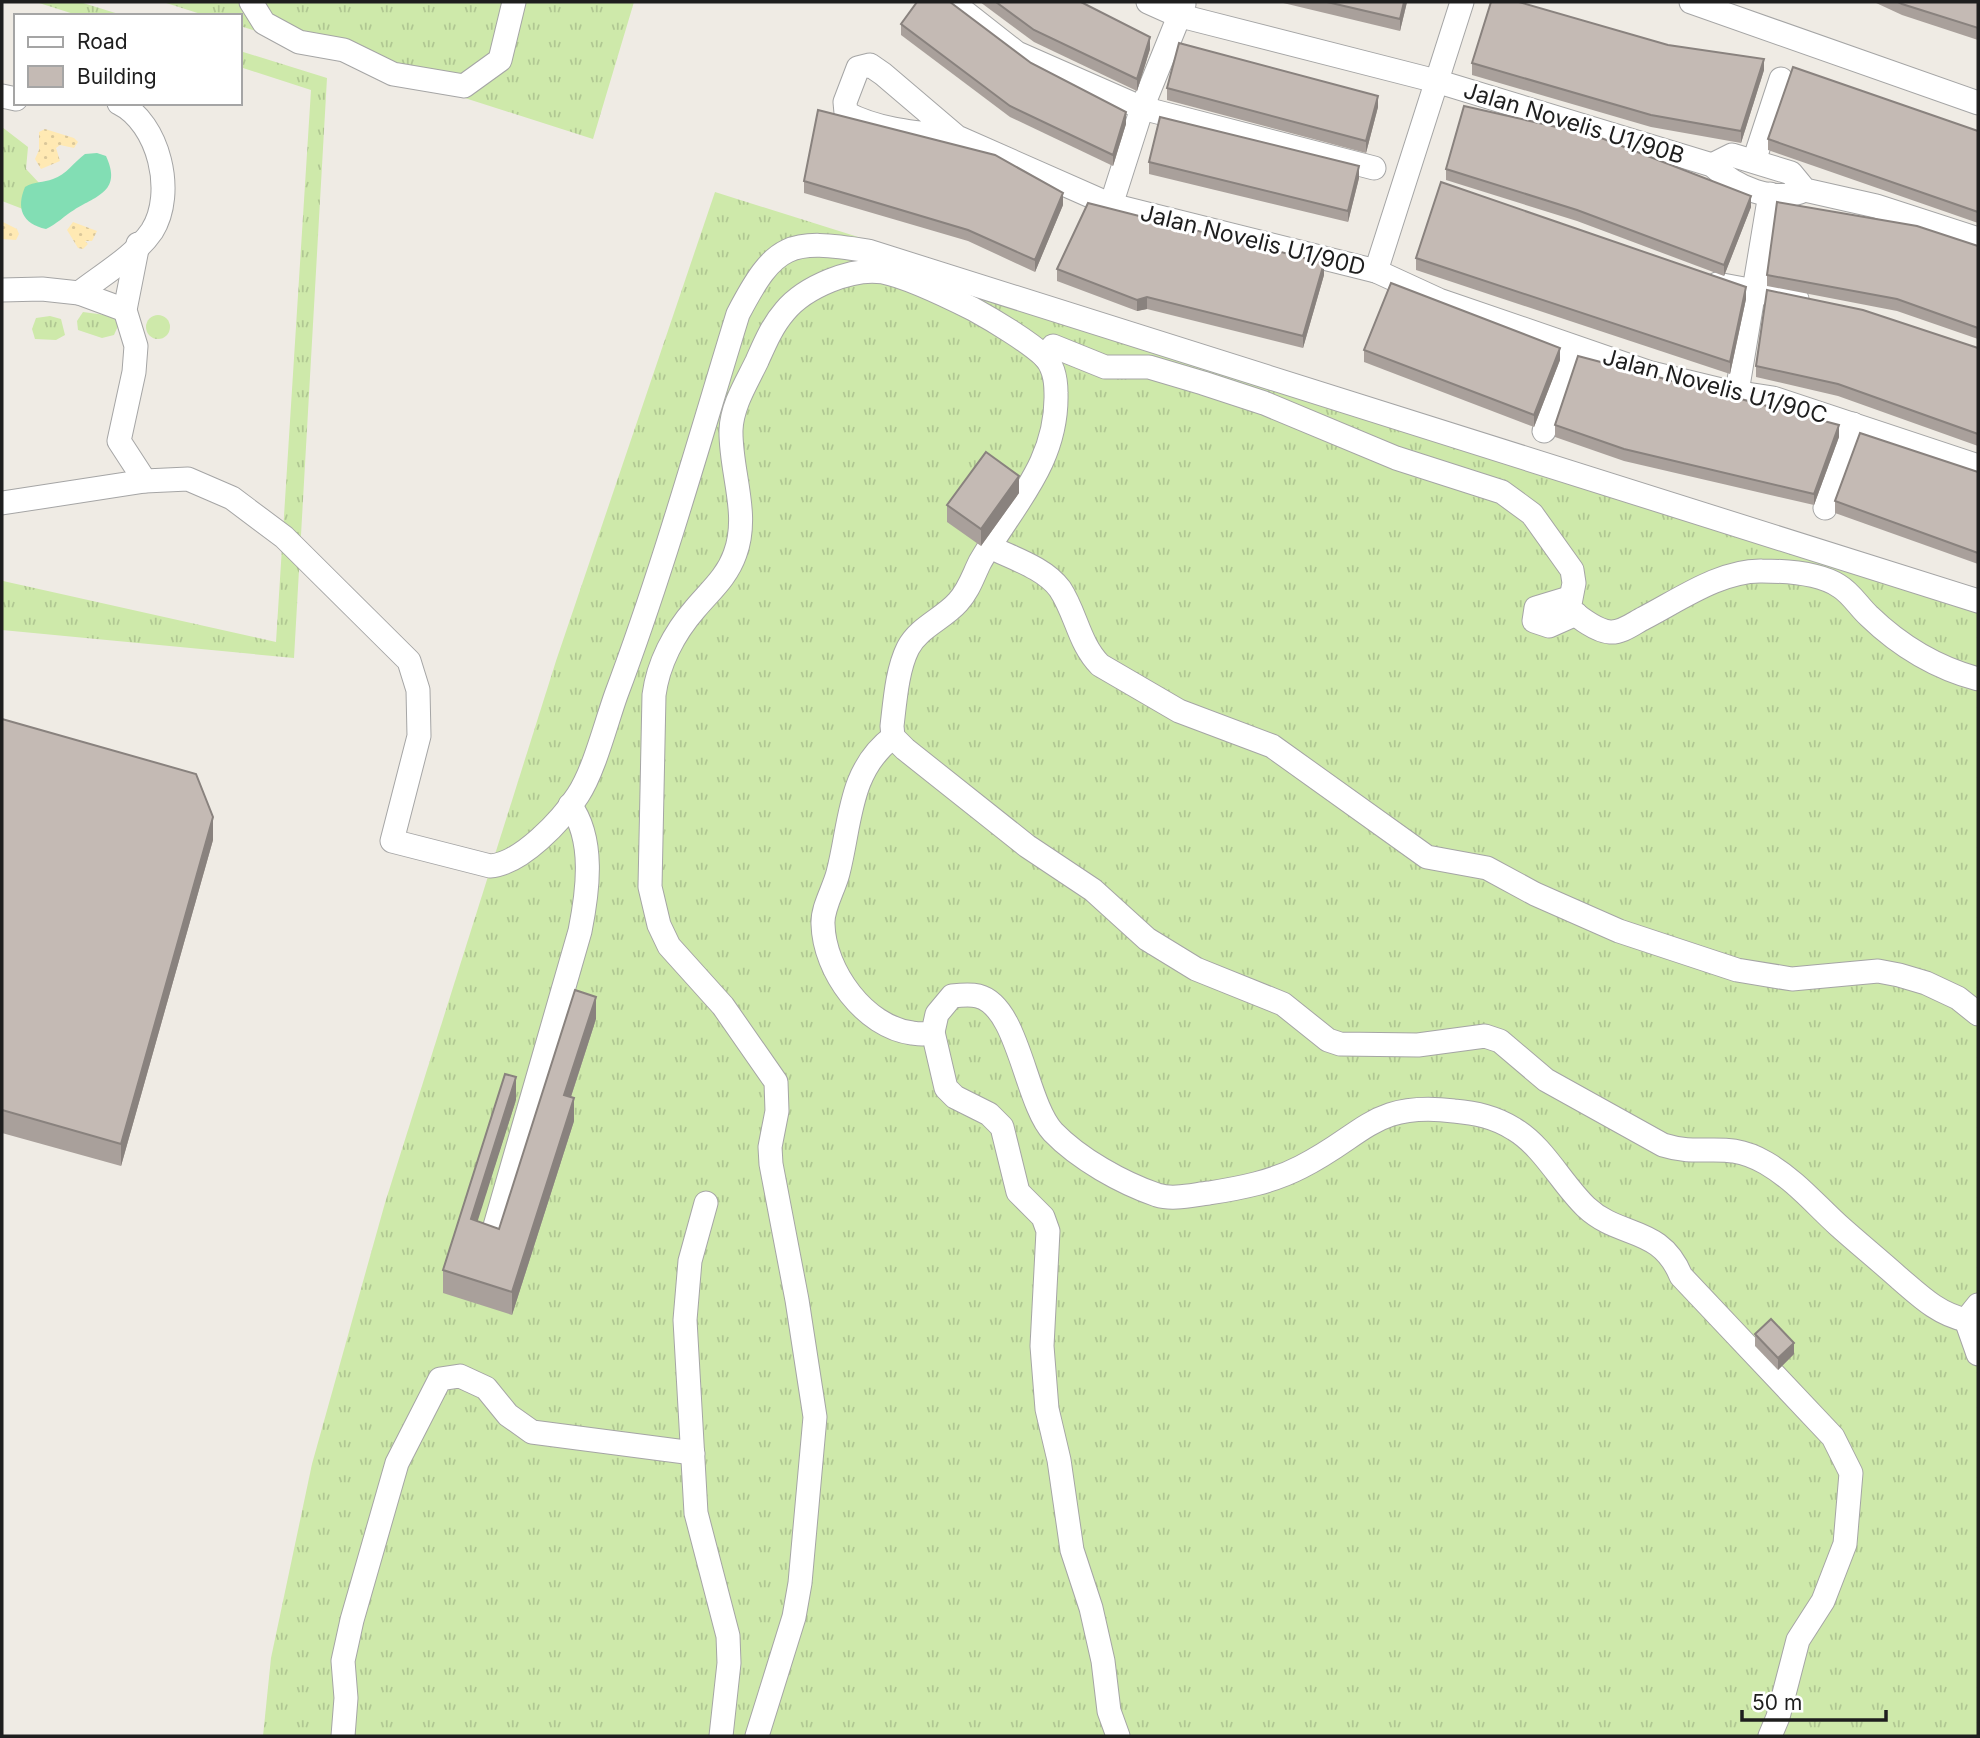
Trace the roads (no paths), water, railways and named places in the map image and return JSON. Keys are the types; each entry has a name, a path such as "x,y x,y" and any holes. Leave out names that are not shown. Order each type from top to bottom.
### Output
{"street":[{"path":"251,2 264,23 299,42 344,50 393,74 464,86 500,60 514,2"},
{"path":"952,2 1017,53 1142,108 1374,168"},
{"name":"Jalan Novelis U1/90B","path":"1150,2 1181,8 1436,81 1712,165 1731,182 1770,194 1790,197 1805,190 1876,206 1978,239"},
{"path":"1691,2 1978,103"},
{"name":"Jalan Novelis U1/90D","path":"957,137 906,132 859,120 846,113 845,102 858,68 870,65 883,74 957,137 1111,205 1376,271 1460,5"},
{"path":"1111,205 1142,108 1181,8"},
{"path":"1754,161 1781,79"},
{"path":"79,293 152,230 164,191 154,141 131,109 123,105"},
{"name":"Jalan Novelis U1/90B","path":"1712,165 1732,155 1791,173 1805,190"},
{"path":"1737,392 1770,194"},
{"path":"138,244 125,310 136,346 134,372 119,441 145,481"},
{"path":"2,503 145,481 188,479 232,498 284,537 409,661 418,690 418,736 393,841 490,866 502,865 515,858 548,832 579,793 628,662 737,314 765,265 778,254 800,246 821,244 868,251 1978,601"},
{"name":"Jalan Novelis U1/90C","path":"1376,271 1439,300 1651,373 1773,398 1978,466"},
{"path":"757,1736 798,1594 815,1417 797,1300 771,1164 770,1147 777,1111 776,1082 723,1006 669,946 659,925 650,887 657,673 692,612 726,575 735,555 741,534 732,435 734,411 772,329 787,308 812,290 848,274 881,272 972,309 1045,357 1055,373 1056,396 1046,457 1028,492 990,547 957,603 916,636 908,648 895,702 893,737 874,755 855,786 840,865 822,924 832,960 861,1009 878,1023 898,1031 927,1034 933,1032"},
{"path":"1690,276 1819,304"},
{"path":"2,290 42,289 79,293 125,310"},
{"path":"1045,357 1053,346 1105,367 1149,367 1264,403 1396,458 1502,492 1532,514 1556,546 1573,577 1572,606 1612,633 1726,578 1757,570 1791,573 1841,587 1870,618 1913,651 1930,662 1978,679"},
{"path":"1544,431 1574,347"},
{"path":"1825,508 1853,424"},
{"path":"990,547 1029,566 1059,587 1090,655 1100,665 1178,710 1272,746 1427,857 1487,868 1535,894 1619,931 1737,970 1792,979 1878,971 1926,983 1958,998 1978,1014"},
{"path":"893,737 1027,846 1093,890 1147,939 1196,970 1283,1004 1328,1040 1340,1044 1418,1045 1462,1037 1500,1041 1546,1080 1663,1145 1682,1151 1728,1148 1744,1152 1794,1181 1837,1224 1945,1314 1972,1312 1978,1354"},
{"path":"491,1240 580,931 586,897 584,829 570,805"},
{"path":"1118,1736 1109,1711 1103,1661 1091,1608 1072,1550 1059,1460 1047,1409 1042,1346 1048,1231 1043,1217 1018,1192 1002,1127 989,1114 955,1097 946,1088 933,1032 937,1014 952,996 980,996 998,1010 1015,1043 1032,1096 1052,1131 1079,1153 1124,1180 1159,1195 1176,1197 1227,1190 1274,1179 1302,1167 1384,1115 1414,1107 1438,1109 1480,1114 1515,1129 1528,1139 1587,1208 1605,1221 1665,1248 1681,1276 1833,1437 1851,1473 1844,1544 1823,1601 1798,1640 1778,1717 1770,1736"},
{"path":"706,1203 690,1261 685,1320 696,1513 728,1636 729,1663 721,1736"},
{"path":"343,1736 346,1698 343,1661 352,1620 397,1463 440,1379 460,1376 486,1388 508,1415 532,1432 692,1453"}]}
